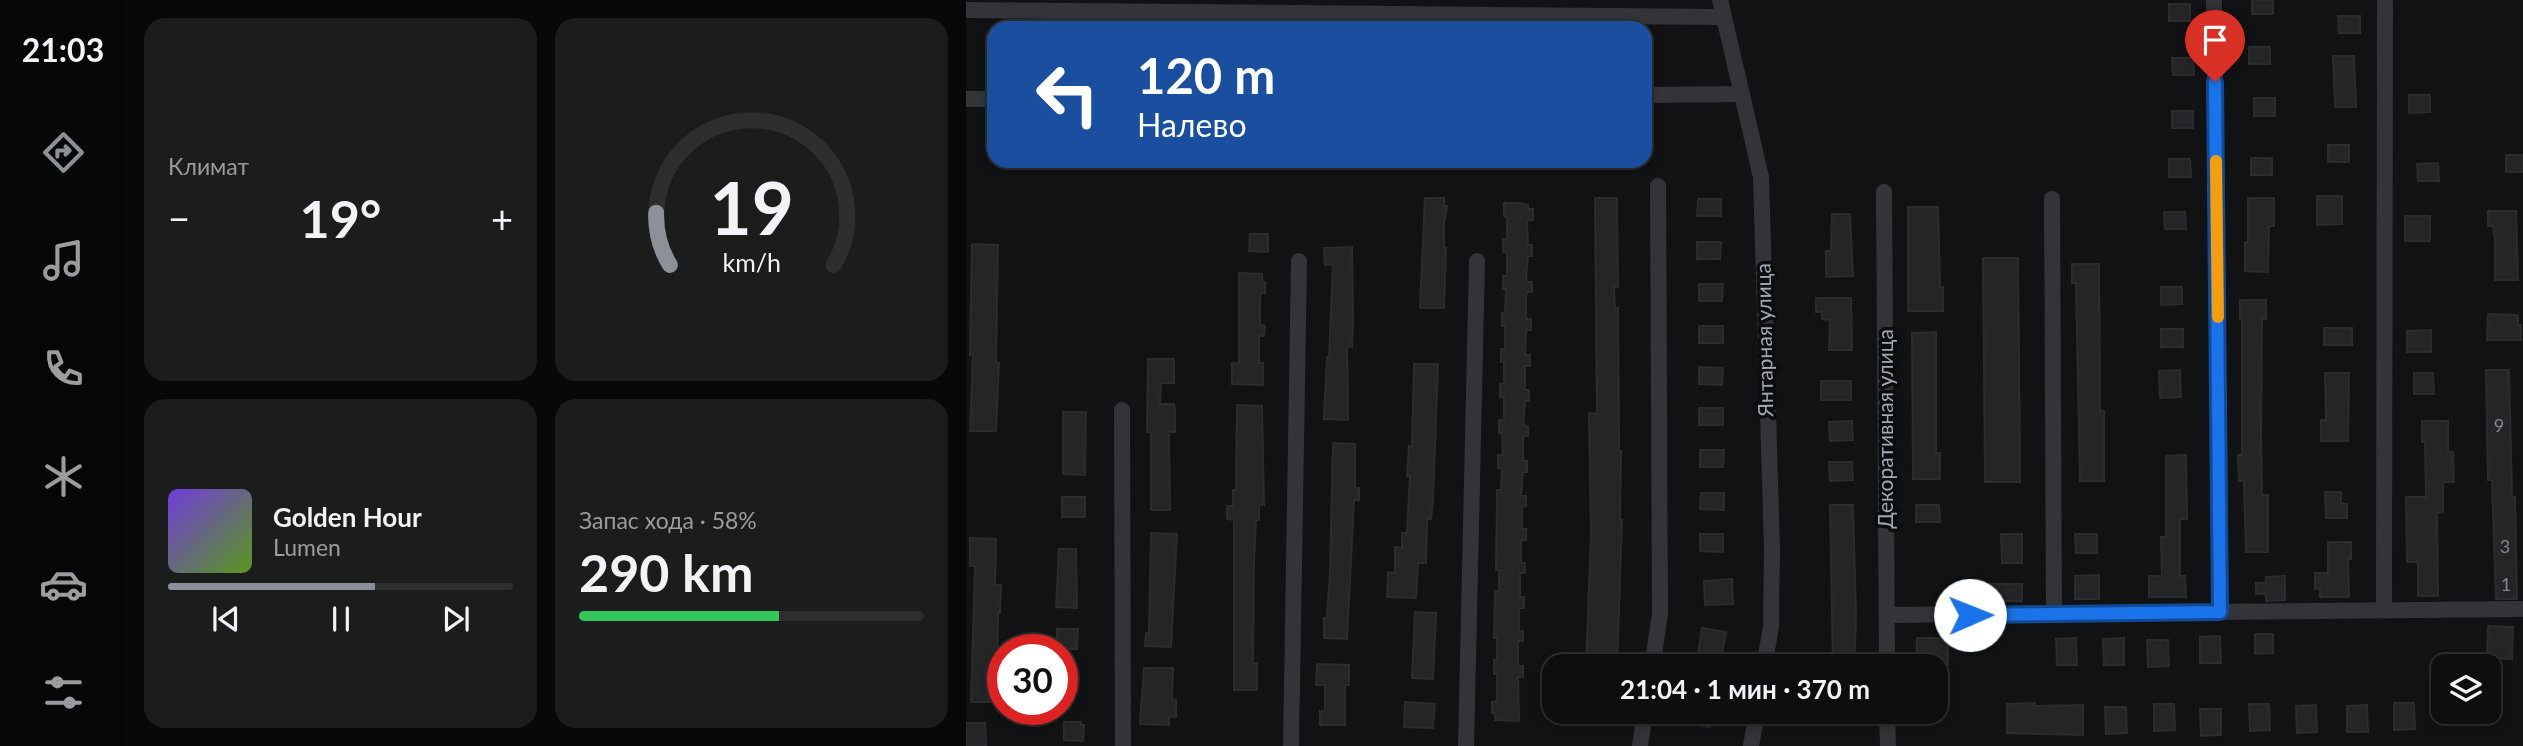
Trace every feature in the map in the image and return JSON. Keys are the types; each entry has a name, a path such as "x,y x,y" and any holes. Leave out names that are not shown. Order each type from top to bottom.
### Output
{"street":[{"name":"Янтарная улица","path":"1720,0 1761,177 1772,548 1771,627 1766,654"},
{"path":"2214,0 2220,612"},
{"path":"2384,610 2385,0"},
{"path":"966,10 1724,17"},
{"path":"1652,95 1742,94"},
{"path":"966,99 987,99"},
{"path":"1654,654 1660,614 1658,186"},
{"name":"Декоративная улица","path":"1884,192 1887,654"},
{"path":"2052,199 2054,614"},
{"path":"1291,746 1298,261"},
{"path":"1466,746 1478,261"},
{"path":"1122,410 1124,746"},
{"path":"1887,615 2523,609"},
{"path":"1640,746 1643,724"},
{"path":"1751,746 1755,724"},
{"path":"1887,724 1888,746"}],"building":[{"path":"2252,0 2273,0 2273,14 2252,14"},
{"path":"2169,4 2190,4 2190,21 2169,21"},
{"path":"2338,16 2360,16 2360,33 2339,33"},
{"path":"2249,47 2270,47 2270,64 2249,64"},
{"path":"2333,56 2354,56 2356,107 2335,107"},
{"path":"2172,58 2193,58 2194,75 2173,75"},
{"path":"2409,95 2430,95 2430,112 2409,113"},
{"path":"2254,98 2275,98 2275,116 2254,116"},
{"path":"2172,111 2193,111 2193,128 2172,128"},
{"path":"2328,145 2349,145 2349,162 2328,162"},
{"path":"2506,155 2523,155 2523,172 2506,172"},
{"path":"2251,158 2272,158 2272,175 2251,175"},
{"path":"2169,159 2190,159 2191,177 2169,177"},
{"path":"2438,163 2439,181 2418,181 2417,164"},
{"path":"2317,196 2342,196 2342,224 2317,225"},
{"path":"1425,198 1444,198 1444,206 1447,206 1444,224 1444,308 1420,308"},
{"path":"1595,198 1617,198 1618,287 1614,287 1615,308 1618,308 1622,520 1617,654 1586,654 1591,535 1589,413 1597,414"},
{"path":"2248,198 2274,198 2274,226 2269,226 2268,272 2245,271"},
{"path":"1698,199 1721,199 1721,216 1697,216"},
{"path":"1504,203 1520,203 1533,209 1533,220 1528,220 1527,224 1528,245 1532,245 1532,256 1528,256 1526,277 1527,282 1532,282 1532,292 1527,292 1526,296 1526,319 1531,319 1531,330 1526,330 1525,355 1530,355 1530,366 1525,366 1525,390 1529,390 1529,401 1525,401 1523,425 1528,426 1528,436 1523,436 1523,461 1527,461 1527,472 1523,472 1521,496 1526,496 1526,506 1522,507 1522,529 1526,529 1526,540 1521,540 1521,563 1525,563 1525,573 1520,573 1520,597 1524,597 1524,608 1519,608 1519,631 1523,631 1523,641 1518,641 1518,666 1523,666 1523,677 1518,677 1519,721 1495,720 1495,713 1492,713 1492,702 1496,702 1497,698 1494,660 1497,660 1497,638 1494,638 1495,591 1499,591 1499,570 1496,570 1497,490 1501,490 1502,468 1498,468 1498,455 1503,455 1499,420 1504,420 1504,397 1500,397 1500,384 1504,384 1501,349 1505,349 1502,313 1505,313 1506,289 1503,289 1503,276 1507,276 1507,253 1503,252 1503,239 1507,239"},
{"path":"1908,207 1938,207 1943,311 1908,311"},
{"path":"2488,211 2516,211 2518,280 2495,280 2495,241 2493,226 2488,226"},
{"path":"2164,212 2185,212 2186,229 2165,229"},
{"path":"1832,214 1850,214 1853,276 1826,277 1826,251 1831,251"},
{"path":"2405,216 2430,216 2430,241 2405,241"},
{"path":"1250,234 1268,234 1268,252 1249,251"},
{"path":"1697,242 1721,242 1720,259 1697,259"},
{"path":"972,244 998,245 996,363 999,363 996,431 970,431 973,355 970,355"},
{"path":"1352,247 1352,347 1347,346 1348,420 1324,419 1333,265 1325,265 1324,248"},
{"path":"1983,258 2018,258 2020,482 1985,482"},
{"path":"2072,264 2099,264 2100,411 2104,411 2104,481 2080,481 2076,283 2072,283"},
{"path":"1239,273 1262,274 1262,281 1265,282 1265,293 1261,293 1260,302 1260,325 1265,326 1264,336 1259,336 1259,363 1263,363 1263,385 1232,384 1232,363 1239,363"},
{"path":"1699,284 1723,284 1722,301 1699,301"},
{"path":"2161,287 2182,287 2182,304 2161,305"},
{"path":"1816,298 1851,298 1852,350 1829,350 1830,320 1822,319 1822,312 1816,312"},
{"path":"2240,300 2266,300 2266,319 2262,319 2261,437 2262,495 2268,495 2268,552 2246,552 2244,481 2239,481 2238,455 2242,455"},
{"path":"2488,314 2518,315 2521,340 2487,340"},
{"path":"1699,326 1723,326 1723,343 1699,343"},
{"path":"2324,328 2352,328 2352,345 2324,345"},
{"path":"2161,329 2183,329 2183,347 2161,347"},
{"path":"2431,330 2431,352 2407,352 2407,331"},
{"path":"1936,332 1936,453 1940,453 1940,479 1913,479 1912,333"},
{"path":"1148,359 1174,359 1174,383 1161,383 1160,404 1174,404 1175,409 1175,432 1169,432 1170,510 1151,510 1151,432 1147,432"},
{"path":"1414,364 1438,364 1433,499 1431,519 1427,519 1426,563 1418,563 1416,598 1387,597 1388,572 1395,573 1395,547 1402,548 1402,533 1407,533 1410,476 1407,476 1409,446 1412,447"},
{"path":"1699,367 1723,368 1722,385 1699,384"},
{"path":"2180,370 2181,397 2160,398 2159,371"},
{"path":"2486,370 2509,370 2517,599 2496,599 2492,480 2488,480"},
{"path":"2325,373 2349,373 2348,441 2321,441 2321,420 2326,420"},
{"path":"2414,373 2433,373 2434,394 2414,394"},
{"path":"1821,381 1851,381 1851,400 1821,400"},
{"path":"1237,405 1262,406 1264,505 1259,505 1259,520 1256,520 1254,562 1253,663 1257,663 1257,690 1234,690 1234,520 1227,519 1227,506 1233,506 1233,490 1236,490"},
{"path":"1699,408 1723,408 1723,425 1699,425"},
{"path":"1063,412 1086,412 1085,475 1063,474"},
{"path":"1852,421 1853,440 1830,441 1829,422"},
{"path":"2422,421 2448,421 2448,452 2453,452 2454,482 2443,482 2443,512 2437,513 2438,596 2418,596 2418,562 2407,562 2406,497 2426,497"},
{"path":"1333,443 1355,444 1355,488 1359,488 1359,500 1354,500 1347,639 1324,638 1330,573"},
{"path":"1700,450 1724,450 1723,467 1700,467"},
{"path":"2186,455 2187,519 2180,519 2180,576 2185,576 2186,597 2149,597 2149,576 2162,576 2161,537 2166,537 2166,456"},
{"path":"1829,462 1852,462 1853,480 1830,481"},
{"path":"2325,492 2341,492 2341,504 2347,504 2347,518 2326,518"},
{"path":"1701,493 1724,493 1724,510 1700,509"},
{"path":"1062,497 1085,497 1085,517 1062,517"},
{"path":"1830,505 1853,505 1855,654 1833,654"},
{"path":"1916,505 1939,505 1940,522 1916,522"},
{"path":"1151,533 1177,534 1171,647 1145,646 1146,633 1149,633"},
{"path":"1700,534 1723,534 1723,552 1700,551"},
{"path":"2001,534 2022,534 2022,563 2002,563"},
{"path":"2075,534 2097,534 2097,553 2076,553"},
{"path":"970,538 996,539 995,585 1001,585 1000,613 998,634 987,634 987,702 971,702 975,566 970,566"},
{"path":"2328,542 2351,542 2351,559 2348,559 2349,597 2320,597 2320,588 2315,589 2315,573 2328,573"},
{"path":"1059,549 1076,549 1077,608 1056,607"},
{"path":"2099,575 2099,599 2075,599 2075,576"},
{"path":"2285,576 2285,600 2266,601 2266,594 2256,594 2256,583 2266,583 2266,577"},
{"path":"1732,579 1733,604 1705,605 1704,581"},
{"path":"1989,584 2022,584 2022,601 1989,601"},
{"path":"1415,612 1436,613 1433,679 1412,678"},
{"path":"2488,626 2513,627 2512,659 2501,659 2501,654 2487,654"},
{"path":"1702,628 1726,632 1722,654 1698,654"},
{"path":"1057,629 1078,629 1078,634 1057,634"},
{"path":"2255,634 2273,634 2273,653 2255,654"},
{"path":"2220,636 2221,663 2200,663 2200,637"},
{"path":"1917,638 1948,638 1948,654 1916,654"},
{"path":"2076,638 2077,665 2057,665 2056,639"},
{"path":"2124,638 2124,665 2104,665 2103,639"},
{"path":"2147,640 2168,640 2169,666 2148,667"},
{"path":"1317,664 1349,665 1349,685 1345,685 1345,725 1320,725 1320,711 1325,711 1325,685 1316,685"},
{"path":"1144,668 1173,668 1172,699 1176,700 1176,717 1169,717 1169,725 1140,724"},
{"path":"1405,702 1435,704 1433,728 1404,727"},
{"path":"2035,703 2035,706 2083,705 2083,735 2007,733 2007,704"},
{"path":"2394,703 2414,703 2415,729 2394,730"},
{"path":"2154,704 2174,704 2175,730 2154,731"},
{"path":"2249,704 2269,704 2270,730 2250,731"},
{"path":"2316,705 2317,732 2297,733 2296,706"},
{"path":"2367,705 2368,732 2347,732 2347,706"},
{"path":"2105,707 2126,707 2127,733 2106,734"},
{"path":"2200,709 2221,709 2221,735 2201,736"},
{"path":"1078,722 1081,722 1081,725 1084,725 1083,741 1064,740 1064,725 1078,725"},
{"path":"966,723 985,723 986,746 966,746"},
{"path":"1687,724 1711,724 1710,727"}],"slow traffic":[{"path":"2216,161 2218,317"}],"route":[{"path":"1970,615 2220,612 2215,82"}]}
